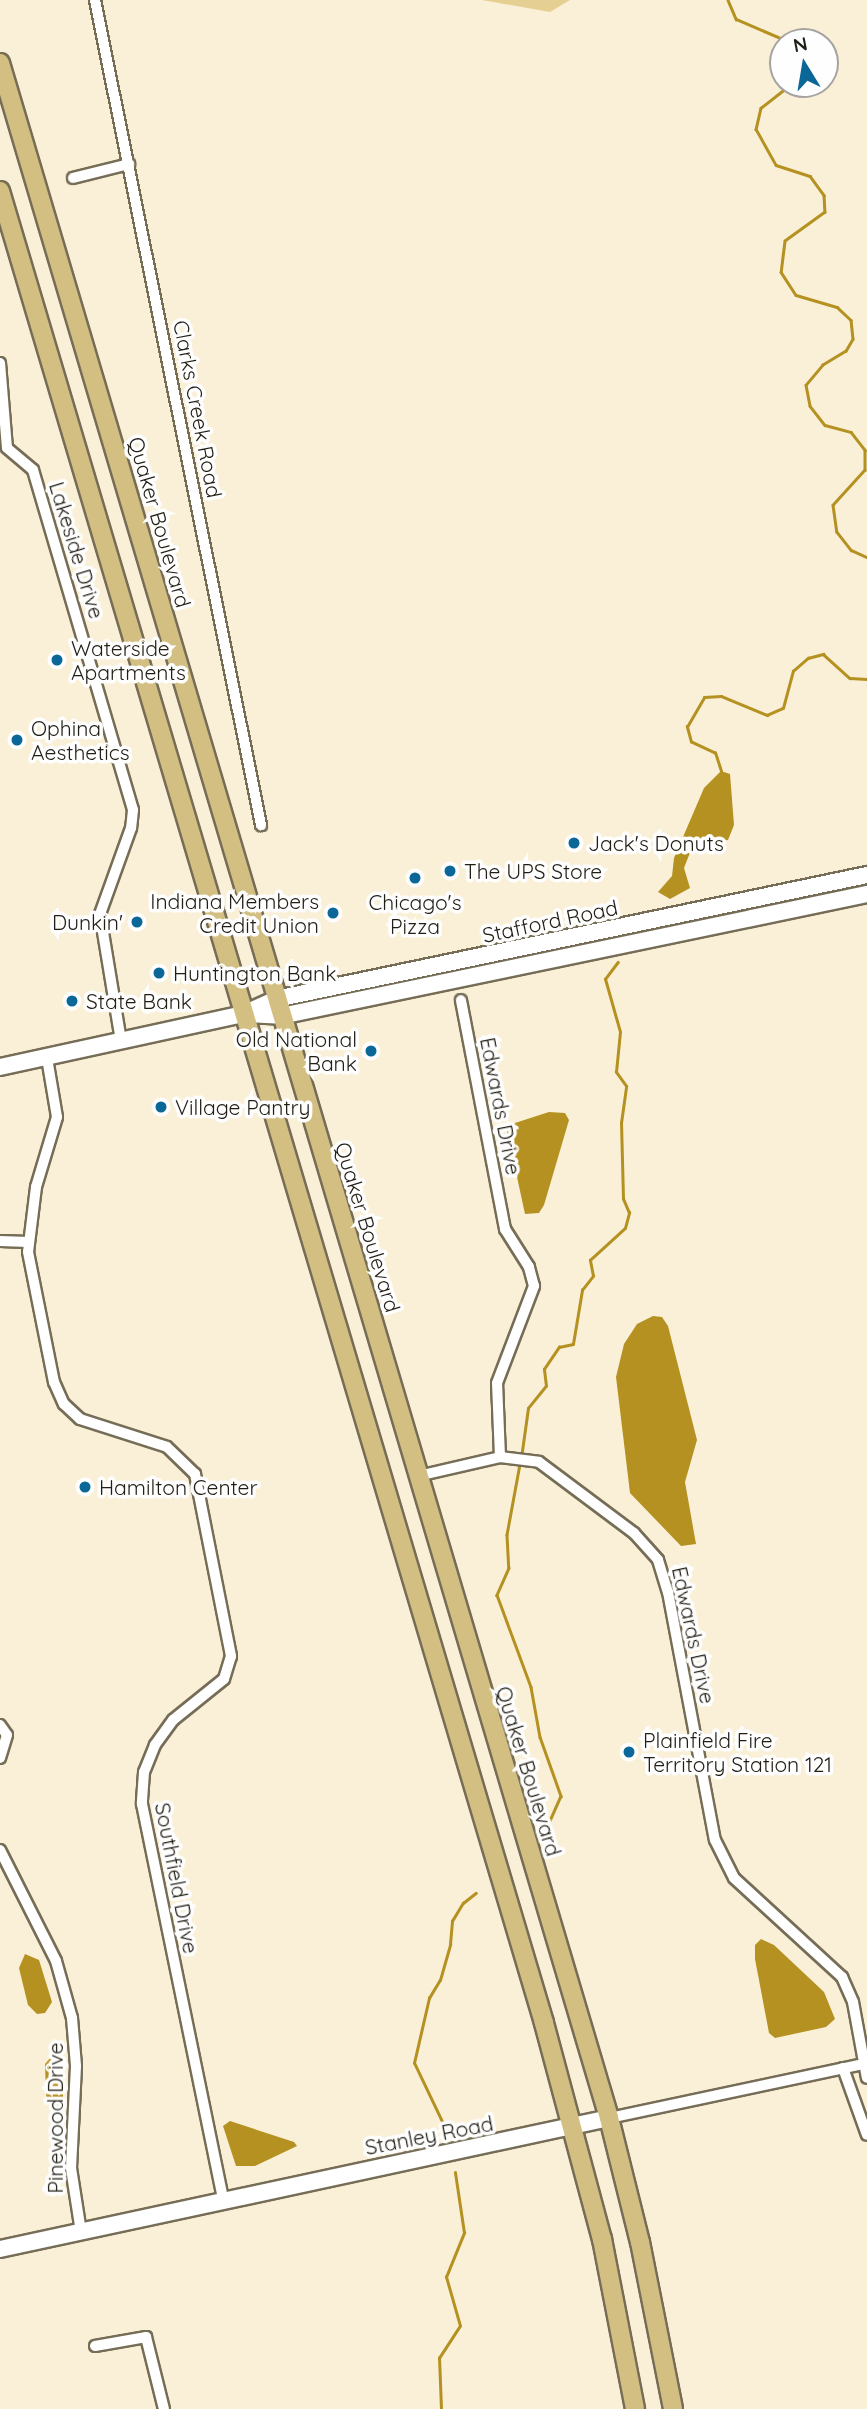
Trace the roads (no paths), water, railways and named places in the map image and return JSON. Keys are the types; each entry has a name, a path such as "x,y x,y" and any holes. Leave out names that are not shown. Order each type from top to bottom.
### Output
{"main road":[{"name":"Quaker Boulevard","path":"0,63 608,2118 640,2242 673,2409"},
{"path":"0,191 572,2127 602,2239 635,2409"},
{"name":"Stafford Road","path":"279,1007 867,875"},
{"name":"Stafford Road","path":"0,1067 243,1014 867,894"},
{"name":"Stanley Road","path":"0,2249 608,2118"}],"street":[{"name":"Clarks Creek Road","path":"95,0 261,825"},
{"path":"73,178 129,164"},
{"name":"Lakeside Drive","path":"0,363 7,448 33,470 133,810 131,828 100,914 100,936 121,1041"},
{"name":"Edwards Drive","path":"461,1000 505,1229 529,1267 534,1286 497,1383 504,1456"},
{"name":"Southfield Drive","path":"47,1058 57,1117 36,1187 29,1242 32,1275 59,1394 71,1412 89,1423 153,1441 187,1462 199,1484 231,1656 226,1671 156,1741 144,1772 142,1804 223,2200"},
{"path":"0,1241 29,1242"},
{"name":"Edwards Drive","path":"418,1476 504,1456 539,1462 634,1533 658,1560 668,1592 715,1840 734,1878 842,1977 853,2001 867,2078"},
{"path":"0,1725 7,1735 0,1758"},
{"name":"Pinewood Drive","path":"0,1850 48,1942 72,2018 76,2066 71,2168 81,2232"},
{"name":"Stanley Road","path":"608,2118 865,2063"},
{"path":"843,2068 867,2135"},
{"path":"95,2346 146,2337 164,2409"}],"waterway":[{"path":"728,0 736,19 769,33"},
{"path":"774,98 761,108 756,129 776,165 810,176 824,195 825,212 785,241 781,272 796,295 837,307 851,320 853,339 846,351 823,365 806,385 810,406 825,425 851,432 865,450 865,470 833,505 837,532 851,550 867,557"},
{"path":"721,771 715,753 691,742 687,727 704,697 721,696 767,715 783,708 793,671 808,658 823,654 850,678 867,679"},
{"path":"521,1458 528,1408 546,1386 544,1369 559,1347 573,1344 582,1290 593,1276 590,1260 625,1228 629,1213 623,1199 621,1123 626,1086 616,1072 620,1032 605,979 618,962"},
{"path":"520,1464 507,1535 509,1568 497,1595 531,1687 540,1737 561,1796 550,1821"},
{"path":"446,2130 414,2063 429,1998 440,1980 450,1944 452,1921 463,1903 476,1893"},
{"path":"441,2409 439,2358 460,2326 446,2277 464,2233 455,2173"}],"place":[{"name":"Waterside Apartments","path":"57,660"},
{"name":"Ophina Aesthetics","path":"17,740"},
{"name":"Jack's Donuts","path":"574,843"},
{"name":"The UPS Store","path":"450,871"},
{"name":"Chicago's Pizza","path":"415,878"},
{"name":"Indiana Members Credit Union","path":"333,913"},
{"name":"Dunkin'","path":"137,922"},
{"name":"Huntington Bank","path":"159,973"},
{"name":"State Bank","path":"72,1001"},
{"name":"Old National Bank","path":"371,1051"},
{"name":"Village Pantry","path":"161,1107"},
{"name":"Hamilton Center","path":"85,1487"},
{"name":"Plainfield Fire Territory Station 121","path":"629,1752"}]}
